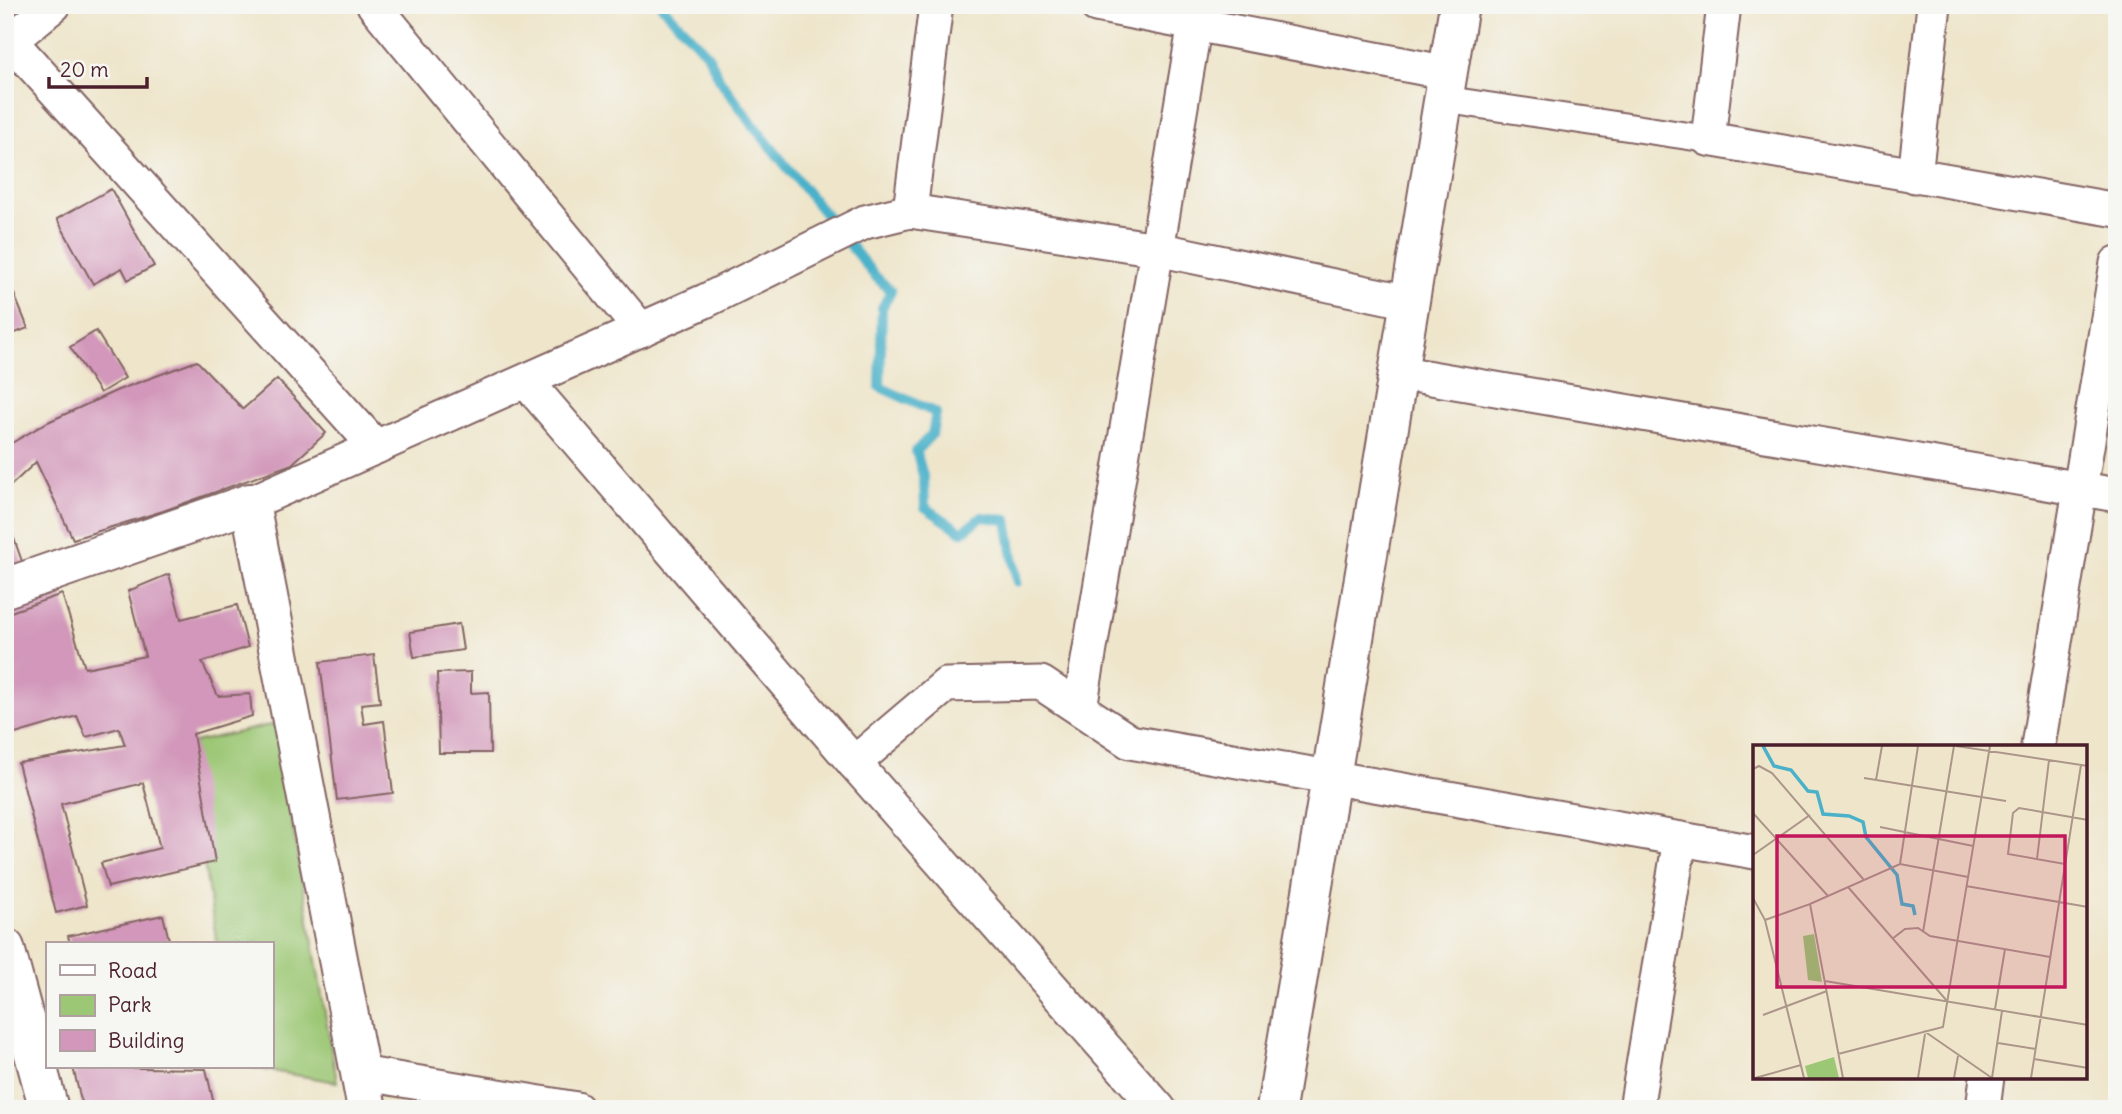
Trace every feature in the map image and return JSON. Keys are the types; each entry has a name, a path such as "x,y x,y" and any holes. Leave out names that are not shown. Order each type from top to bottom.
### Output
{"street":[{"path":"54,5 7,41 376,447"},
{"path":"374,5 641,330"},
{"path":"910,211 936,5"},
{"path":"1096,5 1196,15 1444,86 1708,139 2117,210"},
{"path":"1276,1109 1396,372 1459,5"},
{"path":"1708,139 1724,5"},
{"path":"1915,176 1934,5"},
{"path":"1080,708 1196,15"},
{"path":"5,588 250,503 641,330 780,266 864,222 910,211 1157,249 1410,302"},
{"path":"2038,745 2117,263"},
{"path":"1396,372 2117,495"},
{"path":"526,381 854,762 1159,1109"},
{"path":"250,503 364,1091 577,1109"},
{"path":"854,762 946,685 1041,682 1130,742 1753,852"},
{"path":"1636,1109 1680,839"},
{"path":"5,948 49,1109"},
{"path":"1983,1109 1987,1079"}],"green space":[{"path":"275,724 337,1082 253,1068 273,1068 273,942 217,942 205,870 194,742"}],"building":[{"path":"111,189 154,266 128,280 122,268 93,284 57,219"},
{"path":"5,272 28,328 5,337"},
{"path":"96,331 125,378 100,393 70,347"},
{"path":"197,361 243,409 277,379 326,433 292,464 163,511 73,539 36,462 5,491 5,447 48,422 118,390"},
{"path":"5,513 24,567 5,573"},
{"path":"169,574 181,619 237,605 248,647 202,662 218,696 250,694 252,716 193,734 215,862 108,887 101,863 160,848 143,783 61,804 87,905 56,913 18,763 125,745 119,728 86,737 77,716 5,737 5,614 62,594 85,668 145,656 128,591"},
{"path":"459,624 463,650 414,657 410,632"},
{"path":"374,655 380,702 361,704 364,724 384,721 393,793 337,800 320,662"},
{"path":"471,672 471,693 489,692 490,753 439,753 437,673"},
{"path":"163,915 170,942 70,942 68,936"},
{"path":"73,1068 206,1069 215,1109 83,1109"}],"waterway":[{"path":"661,5 708,55 720,80 753,125 874,275 891,291 882,308 880,387 936,413 932,434 916,451 924,479 925,507 962,532 982,517 1007,520 1017,582"}]}
